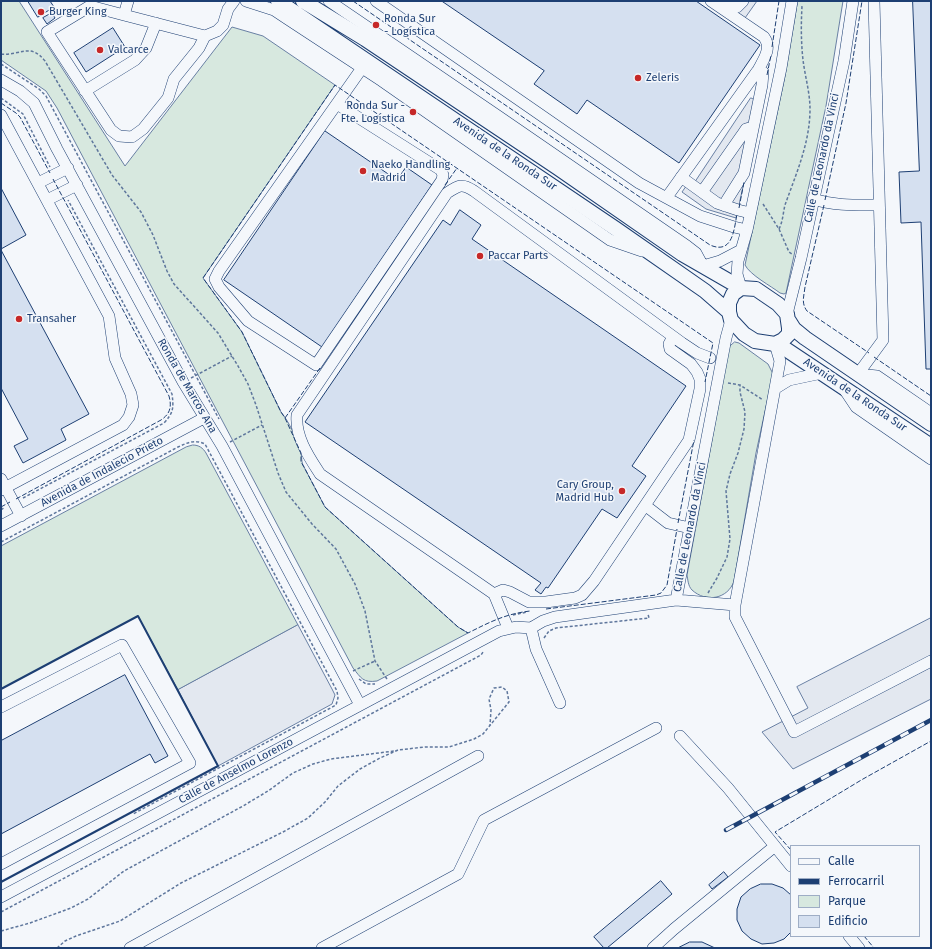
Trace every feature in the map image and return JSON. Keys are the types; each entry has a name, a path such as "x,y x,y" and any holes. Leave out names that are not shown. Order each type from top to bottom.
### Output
{"main road":[{"name":"Avenida de la Ronda Sur","path":"278,1 384,78 548,182 705,291 730,316"},
{"name":"Avenida de la Ronda Sur","path":"303,1 366,39 400,56 682,254 741,288"},
{"path":"741,288 756,289 778,304 788,317 789,334 776,344 755,341 744,334 730,316 729,303 733,294 741,288"},
{"name":"Avenida de la Ronda Sur","path":"788,317 794,329 805,338 931,424"},
{"name":"Avenida de la Ronda Sur","path":"776,344 931,446"}],"street":[{"path":"124,15 128,1"},
{"path":"205,36 199,48 174,79 168,98 143,129 132,137 119,136 111,130 47,32 90,6 205,36 218,31 223,24 228,9 234,1"},
{"path":"246,1 274,10 362,68 384,78"},
{"path":"329,1 400,56"},
{"path":"376,1 639,183 700,216 747,230"},
{"path":"667,197 758,70 768,47 767,41 764,37 711,1"},
{"path":"726,1 734,7 737,7 744,1"},
{"path":"741,288 737,274 741,250 747,230 781,68 797,1"},
{"name":"Calle de Leonardo da Vinci","path":"788,317 844,60 852,1"},
{"path":"858,374 883,340 878,205 874,1"},
{"path":"85,91 135,60 146,48 156,23"},
{"path":"337,104 441,170 443,175 442,180 316,365 248,321 219,287 215,279 219,271 362,68"},
{"path":"725,206 727,200 744,173 762,77 762,72 758,70"},
{"name":"Ronda de Marcos Ana","path":"1,80 20,91 34,103 183,382 222,446 360,705"},
{"path":"1,115 109,316 115,358 131,394 133,405 129,417 123,425 3,485 21,516"},
{"path":"702,192 746,129 753,127"},
{"path":"38,183 68,168"},
{"path":"682,177 717,203 750,213"},
{"path":"47,200 77,185"},
{"path":"676,600 555,617 543,621 531,628 516,627 507,623 494,594 320,474 307,454 296,424 297,416 447,193 458,186 466,186 474,191 673,337 697,353 710,358"},
{"path":"814,198 825,202 846,205 878,205"},
{"path":"703,266 720,261 741,250"},
{"name":"Calle de Leonardo da Vinci","path":"730,316 676,600 735,605"},
{"path":"494,594 503,590 529,602 546,602 575,598 582,595 594,581 646,506 689,440 700,389 700,379 691,364 670,349 669,344 673,337"},
{"path":"776,344 780,361 735,605 736,617 794,732 931,661"},
{"path":"776,388 789,380 822,373"},
{"path":"858,374 877,376 931,413"},
{"path":"844,388 856,407 931,459"},
{"name":"Avenida de Indalecio Prieto","path":"1,526 204,418"},
{"path":"646,506 668,523 690,528"},
{"name":"Calle de Anselmo Lorenzo","path":"1,897 471,646 499,630 507,623"},
{"path":"531,628 536,649 560,702"},
{"path":"1,707 122,644 190,763 1,864"},
{"path":"322,948 458,874 484,820 656,728"},
{"path":"680,736 728,788 790,865"},
{"path":"130,948 478,756"},
{"path":"653,948 775,846"},
{"path":"850,937 859,948"}],"path":[{"path":"779,229 782,222 784,207 803,153 808,130 810,108 797,1"},
{"path":"1,54 26,50 35,51 40,54 112,175 141,212 154,235 167,271 174,284 218,333 248,384 278,473 286,492 312,524 336,549 355,584 365,611 375,661 387,679 384,681"},
{"path":"1,64 39,89 46,96 220,423"},
{"path":"1,98 23,114 55,175"},
{"path":"1,510 164,423 171,415 174,406 172,394 64,192"},
{"path":"760,202 763,204 779,229 790,252 794,256 801,258"},
{"path":"195,375 232,356"},
{"path":"718,382 740,385 760,400 772,403"},
{"path":"705,603 705,596 717,578 727,556 730,539 726,491 744,429 745,412 740,392 740,385"},
{"path":"230,441 262,425"},
{"path":"1,542 189,442 199,442 205,444 337,691 338,698 336,704 127,817"},
{"path":"543,643 545,636 549,631 556,628 649,618 647,605"},
{"path":"507,623 530,612"},
{"path":"1,912 481,655 484,651"},
{"path":"353,672 375,661"},
{"path":"356,676 360,681 366,684 374,685 379,683"},
{"path":"1,931 30,924 71,908 88,899 124,871 243,806 268,791 293,773 313,764 331,758 425,747 449,747 474,739 483,734 509,702 508,691 502,687 494,688 489,699 491,710 490,725"},
{"path":"57,948 65,941 76,936 120,921 181,883 308,818 325,802 338,786 360,769 398,750"}],"green space":[{"path":"1,1 19,1 125,166 232,27 263,36 335,85 203,278 242,332 281,412 292,431 301,452 303,465 325,507 458,627 468,633 377,681 368,681 358,675 57,108 46,91 1,60"},
{"path":"798,1 843,1 826,106 786,293 784,294 780,293 756,276 745,265 785,76"},
{"path":"735,342 739,343 768,364 773,374 756,453 734,581 727,592 710,598 704,597 692,590 689,585 687,575 729,347"},
{"path":"193,445 201,447 206,453 298,625 178,690 138,616 1,689 1,546 186,447"}],"shaded area":[{"path":"722,1 757,1 745,18"},
{"path":"751,98 762,103 736,218 706,209 682,192 691,179 695,181"},
{"path":"931,618 931,699 793,769 762,732 808,708 797,687"},
{"path":"298,625 335,695 332,704 218,766 178,690"}],"building":[{"name":"Burger King","path":"28,1 50,1 54,7 38,17"},
{"name":"Zeleris","path":"442,1 696,1 760,45 679,163 587,100 577,114 534,84 544,71"},
{"path":"913,1 931,1 931,369 926,369 921,222 901,223 899,172 919,171"},
{"path":"52,13 55,18 47,24 43,18"},
{"name":"Valcarce","path":"113,28 125,47 86,72 74,53"},
{"path":"325,131 397,180 406,167 432,185 322,347 224,280"},
{"path":"1,188 26,235 1,249"},
{"path":"460,210 481,225 472,239 686,386 632,466 646,476 617,518 602,509 548,588 546,587 541,594 535,590 541,583 305,422 443,220 450,225"},
{"name":"Transaher","path":"1,250 89,414 61,429 66,440 23,463 14,446 28,439 1,388"},
{"path":"125,675 168,756 155,763 150,754 1,834 1,741"},
{"path":"724,872 728,877 712,889 709,885"},
{"path":"661,881 672,894 607,948 604,948 594,937"},
{"path":"761,884 772,884 783,888 790,894 790,933 784,939 774,943 762,944 751,939 742,931 737,920 737,909 741,897 750,889"},
{"path":"690,942 702,942 715,948 678,948"}],"railway":[{"path":"726,830 931,720"}],"fence":[{"path":"353,1 710,245 718,247 728,244 733,233 737,214"},
{"path":"772,47 779,1"},
{"path":"825,200 846,103 862,1"},
{"path":"767,75 771,55"},
{"path":"320,368 285,418 242,332 203,278 335,85 713,343 705,382"},
{"path":"1,103 20,117 50,173"},
{"path":"445,185 457,168"},
{"path":"16,499 161,420 170,410 169,396 53,179"},
{"path":"739,208 744,182"},
{"path":"824,205 805,287 803,299 804,305 807,311 869,353"},
{"path":"874,357 931,396"},
{"path":"285,418 301,453 301,462 325,507 458,627 468,633 505,616 530,611"},
{"path":"678,523 694,440"},
{"path":"1,507 10,502"},
{"path":"546,609 656,595 661,593 667,585 677,529"},
{"path":"790,849 775,832 863,779 931,741"},
{"path":"865,937 874,948"}],"wall":[{"path":"1,689 138,616 218,766 1,882"}],"place":[{"name":"Burger King","path":"41,12"},
{"name":"Ronda Sur - Logística","path":"376,25"},
{"name":"Valcarce","path":"100,50"},
{"name":"Zeleris","path":"638,78"},
{"name":"Ronda Sur - Fte. Logística","path":"413,112"},
{"name":"Naeko Handling Madrid","path":"363,171"},
{"name":"Paccar Parts","path":"480,256"},
{"name":"Transaher","path":"19,319"},
{"name":"Cary Group, Madrid Hub","path":"622,491"}]}
